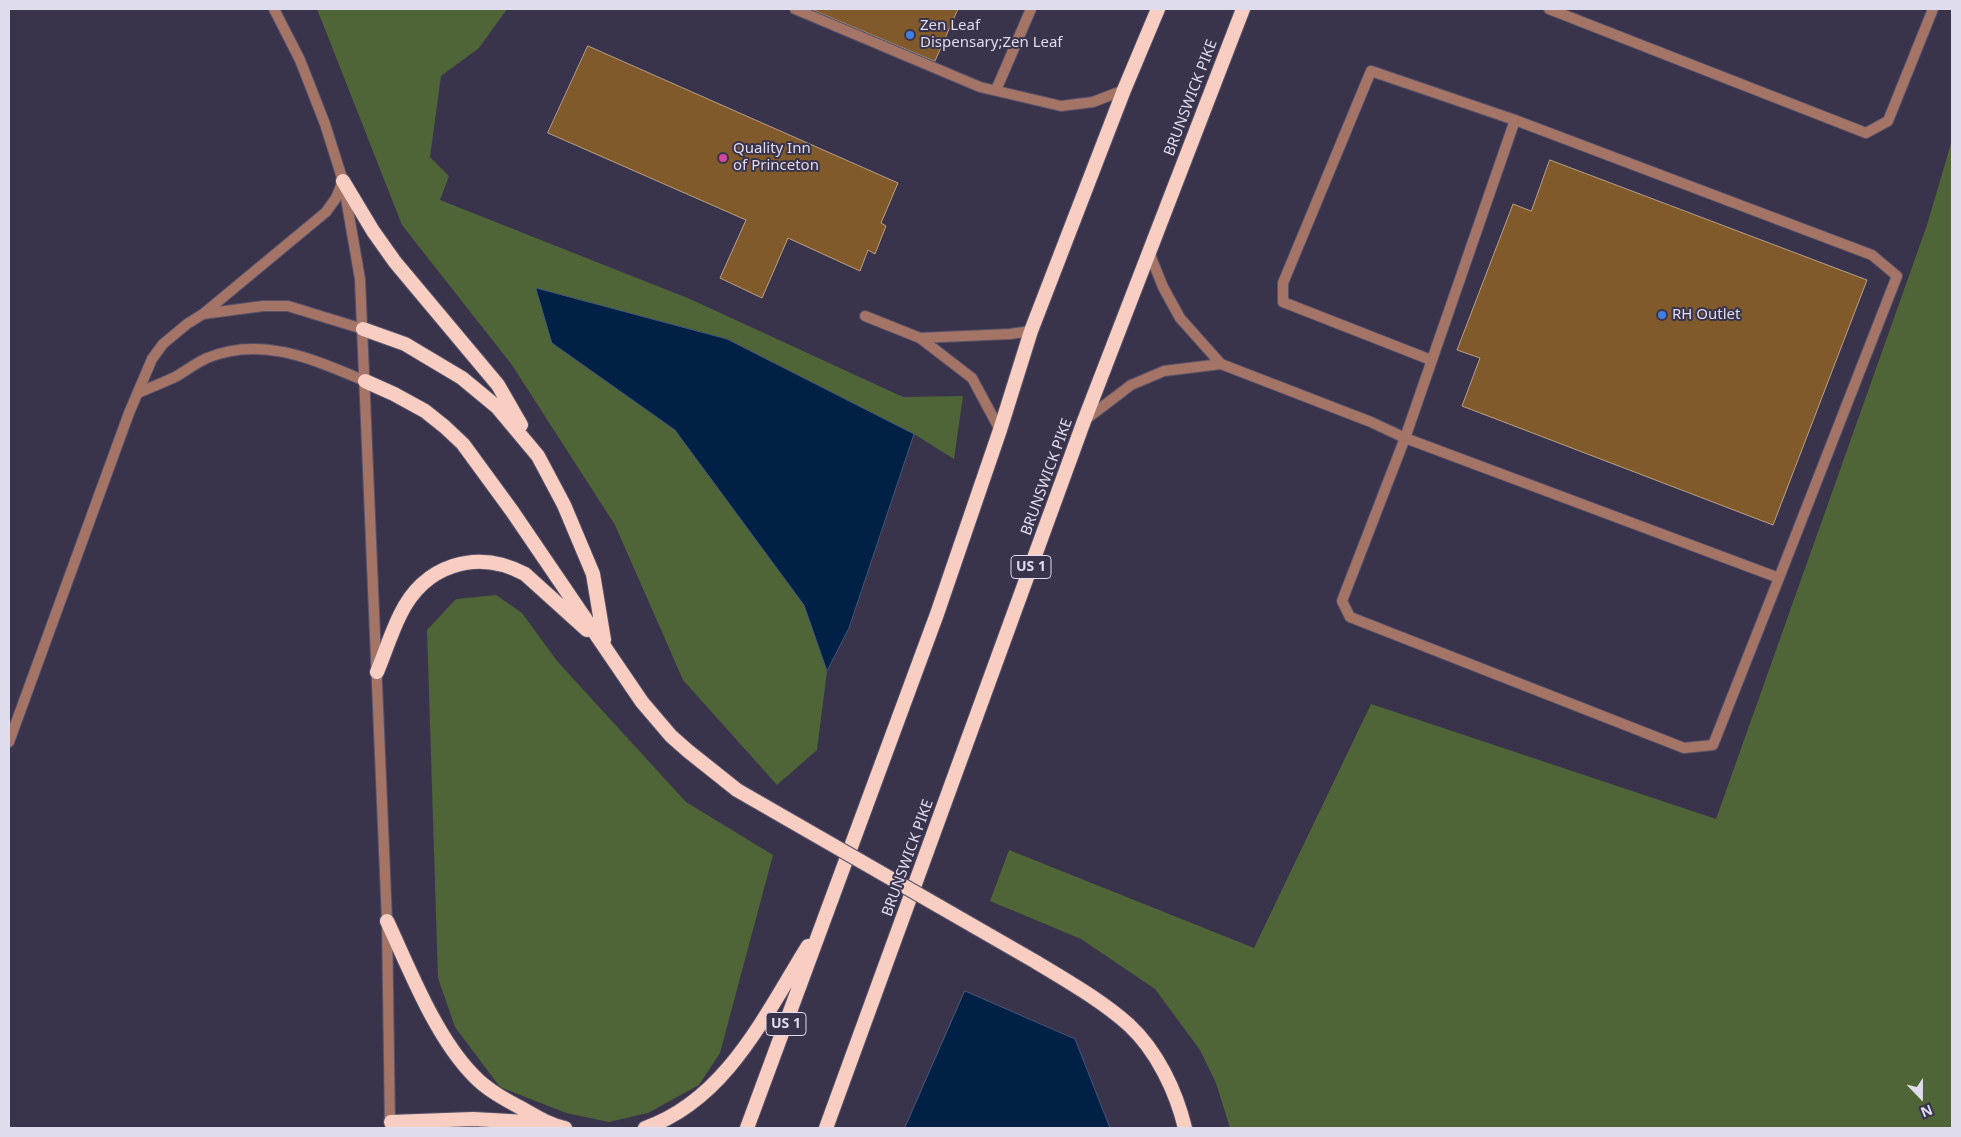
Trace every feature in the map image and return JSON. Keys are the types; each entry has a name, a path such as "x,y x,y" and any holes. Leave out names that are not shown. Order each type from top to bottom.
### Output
{"highway":[{"name":"US 1","path":"747,1128 937,614 1000,430 1031,331 1124,90 1158,9"},
{"name":"BRUNSWICK PIKE","path":"826,1128 1084,421 1243,9"},
{"path":"343,181 373,231 395,262 498,385 538,456 564,505 592,574 604,645"},
{"path":"363,329 405,344 462,378 497,407 538,456"},
{"path":"365,381 394,394 424,411 445,426 463,444 512,511 604,645 628,684 656,719 688,751 737,790 1036,962 1129,1025 1149,1048 1169,1081 1185,1128"},
{"path":"377,672 400,614 418,588 447,568 469,562 492,562 525,574 604,645"},
{"path":"645,1128 662,1122 681,1111 704,1094 728,1070 753,1034 824,920"},
{"path":"387,921 441,1030 455,1053 472,1075 509,1102 550,1124"},
{"path":"390,1125 473,1118 550,1124 565,1128"}],"street":[{"path":"274,9 300,60 343,181 360,279 387,921 390,1125"},
{"path":"796,9 980,87 1062,106 1092,102 1124,90"},
{"path":"996,90 1031,9"},
{"path":"1549,9 1866,133 1888,121 1933,9"},
{"path":"1432,360 1283,302 1283,283 1371,71 1515,120 1872,255 1897,276 1712,746 1684,748 1350,617 1342,601 1405,438 1432,360 1515,120"},
{"path":"9,742 129,412 152,359 163,344 187,324 203,314 326,212 336,198 343,181"},
{"path":"1149,252 1163,287 1180,318 1221,364 1371,422 1405,438 1779,578"},
{"path":"203,314 263,306 288,306 363,329"},
{"path":"865,316 920,338 972,378 1000,430"},
{"path":"920,338 1010,334 1031,331"},
{"path":"138,393 176,376 208,358 244,348 278,351 318,362 365,381"},
{"path":"1084,421 1131,385 1164,371 1221,364"}],"green space":[{"path":"317,9 507,9 479,48 441,76 430,157 449,176 440,200 690,299 903,397 963,396 954,459 914,434 552,343 675,430 804,605 827,671 817,750 777,785 683,680 615,525 512,365 402,225"},
{"path":"1952,140 1952,1128 1230,1128 1216,1083 1200,1050 1155,989 1081,939 990,901 1009,850 1254,948 1371,704 1716,819 1927,225"},
{"path":"496,595 522,613 557,661 686,802 773,855 720,1053 699,1085 648,1113 609,1122 566,1113 500,1087 455,1027 438,978 427,630 456,599"}],"water":[{"path":"536,288 727,339 914,434 849,628 827,671 804,605 675,430 552,343"},
{"path":"965,991 1075,1039 1110,1128 905,1128"}],"building":[{"name":"Zen Leaf Dispensary;Zen Leaf","path":"811,9 958,9 935,61"},
{"name":"Quality Inn of Princeton","path":"588,46 898,183 881,223 886,226 875,254 868,250 860,271 788,238 762,298 720,278 746,220 548,133"},
{"name":"RH Outlet","path":"1550,160 1867,280 1773,525 1462,406 1480,358 1457,350 1513,204 1531,211"}],"place":[{"name":"Zen Leaf Dispensary;Zen Leaf","path":"910,35"},
{"name":"Quality Inn of Princeton","path":"723,158"},
{"name":"RH Outlet","path":"1662,315"}]}
